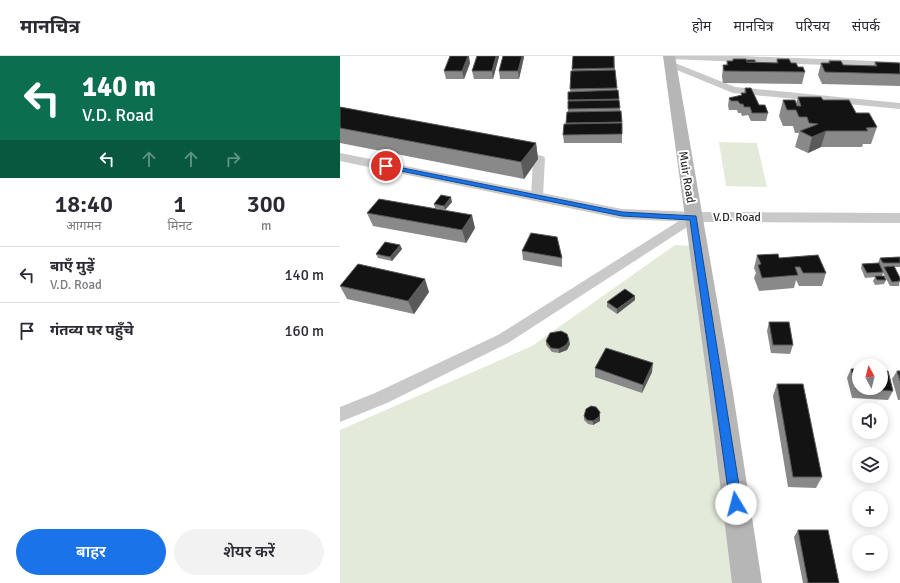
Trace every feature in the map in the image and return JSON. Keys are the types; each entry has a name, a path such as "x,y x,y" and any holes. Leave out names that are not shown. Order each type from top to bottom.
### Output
{"main road":[{"name":"Muir Road","path":"669,59 721,393 747,583"}],"street":[{"path":"669,59 900,65"},
{"path":"669,59 734,90 900,106"},
{"path":"509,152 540,158 537,197"},
{"name":"V.D. Road","path":"340,157 622,214 694,217 900,218"},
{"path":"340,415 381,398 502,339 694,217"}],"green space":[{"path":"719,142 757,143 767,187 726,186"},
{"path":"675,245 693,246 733,583 340,583 340,430 532,346"}],"building":[{"path":"450,56 468,56 462,71 444,71"},
{"path":"477,56 496,56 492,71 472,71"},
{"path":"503,56 522,56 518,71 499,71"},
{"path":"573,56 614,56 614,68 572,69"},
{"path":"733,59 746,59 747,62 778,63 777,59 789,59 791,63 796,63 798,67 803,67 805,72 724,71 723,65 728,65 727,61 733,61"},
{"path":"746,60 755,60 755,62 747,62"},
{"path":"829,61 841,61 843,65 877,66 875,62 899,63 900,74 825,72 821,63 830,63"},
{"path":"615,70 617,88 570,89 571,71"},
{"path":"745,88 751,88 759,105 765,105 768,113 752,113 750,107 744,107 743,104 740,104 738,101 731,101 729,98 742,95 741,93 746,93"},
{"path":"618,90 619,99 568,100 568,92"},
{"path":"798,97 821,97 823,100 849,100 856,113 869,113 877,127 866,128 868,131 826,131 812,137 800,131 818,124 809,123 807,117 799,117 796,110 787,110 783,100 795,100 797,106 801,106"},
{"path":"619,100 620,108 568,109 568,101"},
{"path":"340,107 536,143 521,162 340,128"},
{"path":"621,111 622,122 566,123 567,112"},
{"path":"622,123 622,134 563,135 564,124"},
{"path":"441,195 451,197 444,206 434,204"},
{"path":"379,199 472,215 462,230 367,213"},
{"path":"531,233 557,237 562,258 522,251"},
{"path":"385,242 400,245 390,257 376,254"},
{"path":"778,254 779,258 818,255 826,273 803,273 800,267 795,267 798,275 762,278 758,265 761,264 757,255"},
{"path":"900,257 900,263 883,263 880,258"},
{"path":"879,263 883,272 867,273 862,264"},
{"path":"358,264 425,279 408,301 340,286"},
{"path":"894,266 900,281 892,282 884,267"},
{"path":"875,276 884,276 886,280 877,280"},
{"path":"625,289 635,296 617,309 607,302"},
{"path":"769,322 789,322 793,345 773,345"},
{"path":"561,331 567,334 569,340 566,345 559,349 551,348 546,341 550,333"},
{"path":"606,348 653,363 643,385 595,368"},
{"path":"888,371 893,391 888,391"},
{"path":"897,371 900,371 900,381"},
{"path":"777,384 803,384 822,477 793,477"},
{"path":"591,406 596,407 600,412 599,417 593,421 587,420 584,416 586,409"},
{"path":"798,530 828,530 839,583 808,583"}],"route":[{"path":"386,166 622,214 694,217 721,393 736,504"}]}
